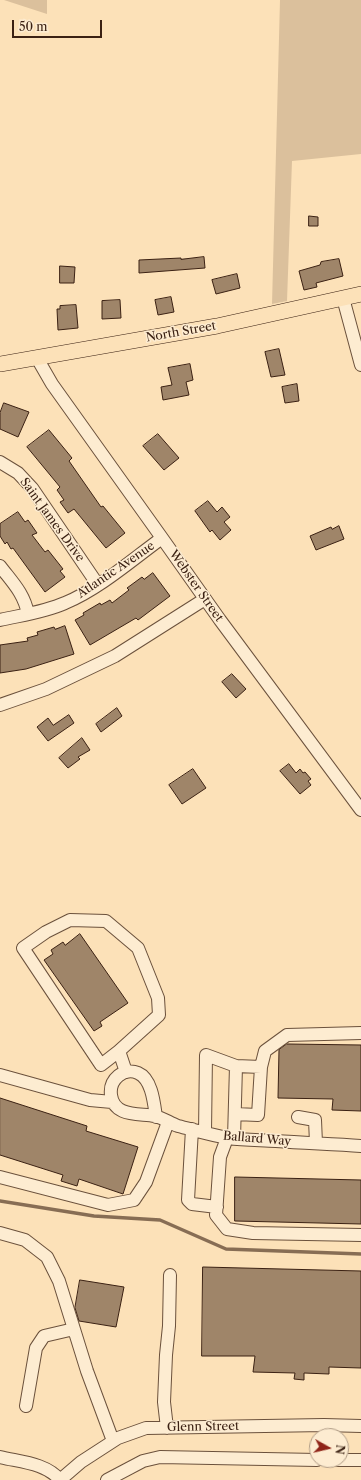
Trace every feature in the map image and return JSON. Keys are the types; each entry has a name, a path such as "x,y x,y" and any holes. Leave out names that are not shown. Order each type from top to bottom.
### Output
{"main road":[{"name":"North Street","path":"0,364 217,326 361,294"}],"street":[{"path":"343,298 361,365"},
{"name":"Webster Street","path":"37,358 52,384 205,599 361,810"},
{"name":"Saint James Drive","path":"0,462 18,473 32,488 98,585"},
{"name":"Atlantic Avenue","path":"0,620 48,609 66,603 98,585 162,538"},
{"path":"0,566 22,594 28,614"},
{"path":"0,704 46,689 115,656 205,599"},
{"path":"70,920 106,921 138,948 158,998 159,1015 118,1051 101,1065 23,948 46,932 70,920"},
{"path":"235,1114 258,1115 261,1067 265,1051 287,1034 361,1033"},
{"path":"118,1051 126,1072"},
{"path":"205,1132 206,1055 236,1066 261,1067"},
{"path":"236,1066 235,1114 231,1138 220,1157 216,1215 227,1228 252,1232 361,1235"},
{"path":"0,1075 90,1100 112,1102 110,1092 112,1082 117,1076 126,1072 138,1073 144,1078 149,1087 156,1117"},
{"name":"Ballard Way","path":"112,1102 118,1108 129,1113 156,1117 176,1125 231,1138 361,1146"},
{"path":"298,1117 315,1120 316,1143"},
{"path":"0,1177 108,1205 134,1200 146,1182 168,1122"},
{"path":"192,1129 188,1200 192,1204 216,1207"},
{"path":"0,1233 25,1240 47,1257 59,1281 87,1371 113,1441"},
{"path":"167,1428 164,1402 169,1326 170,1275"},
{"path":"26,1406 36,1348 44,1336 74,1329"},
{"name":"Glenn Street","path":"60,1480 80,1462 113,1441 146,1428 324,1425 361,1426"},
{"path":"0,1457 40,1466 54,1473 60,1480"},
{"path":"107,1480 143,1461 160,1457 309,1460"},
{"path":"349,1460 361,1460"}],"shaded area":[{"path":"4,0 47,0 47,14"},
{"path":"280,0 361,0 361,154 292,161 287,301 272,304"}],"building":[{"path":"309,216 318,217 318,226 309,226"},
{"path":"204,257 205,268 139,273 139,260"},
{"path":"339,259 343,276 316,283 317,287 304,290 299,271 320,265 321,262"},
{"path":"60,266 75,267 74,283 60,283"},
{"path":"237,274 240,288 216,294 212,280"},
{"path":"171,297 174,312 158,315 155,300"},
{"path":"120,300 121,318 102,319 102,301"},
{"path":"76,305 78,328 58,330 57,309 60,309 60,306"},
{"path":"279,349 285,375 271,377 265,352"},
{"path":"190,364 193,380 186,382 189,395 163,400 161,387 172,385 168,368"},
{"path":"297,384 299,401 285,403 282,387"},
{"path":"4,403 29,412 18,437 0,429 0,413"},
{"path":"49,430 72,458 69,461 101,507 103,506 125,533 106,548 74,509 68,513 60,502 64,500 57,490 60,487 27,447"},
{"path":"158,434 179,458 164,470 143,446"},
{"path":"208,501 217,512 222,507 230,517 224,522 231,530 220,540 212,530 210,532 195,511"},
{"path":"18,512 25,522 28,520 37,533 32,535 45,552 48,550 63,569 60,571 65,577 45,592 13,548 11,549 7,542 5,544 0,536 0,524"},
{"path":"339,526 344,539 316,550 310,536 331,527 332,529"},
{"path":"153,573 170,596 138,620 136,618 90,645 75,620 84,615 83,613 100,603 101,605 110,600 112,603 129,590 127,588 142,577 144,579"},
{"path":"65,626 74,654 26,669 0,673 0,645 28,641 27,638 38,635 37,632 54,627 55,629"},
{"path":"232,674 246,689 236,698 222,682"},
{"path":"117,708 122,716 101,732 96,724"},
{"path":"69,715 74,723 48,741 37,727 48,718 53,725"},
{"path":"82,738 90,750 78,757 80,759 68,768 59,758"},
{"path":"289,764 296,773 300,769 311,779 308,781 311,785 300,794 280,771"},
{"path":"193,769 206,788 182,804 169,785"},
{"path":"80,934 128,1003 100,1022 102,1026 94,1031 44,960 53,954 51,950 63,942 65,945"},
{"path":"287,1044 361,1045 361,1111 332,1110 333,1099 278,1098 279,1050"},
{"path":"0,1098 87,1126 86,1131 138,1147 123,1194 79,1179 77,1186 61,1181 63,1175 0,1155"},
{"path":"235,1177 361,1180 361,1224 235,1221"},
{"path":"203,1267 361,1271 361,1368 329,1367 329,1374 304,1373 304,1380 294,1379 295,1373 253,1372 255,1356 202,1356"},
{"path":"80,1280 124,1287 116,1327 79,1321 75,1308"}],"waterway":[{"path":"0,1201 94,1216 160,1220 226,1249 361,1254"}]}
